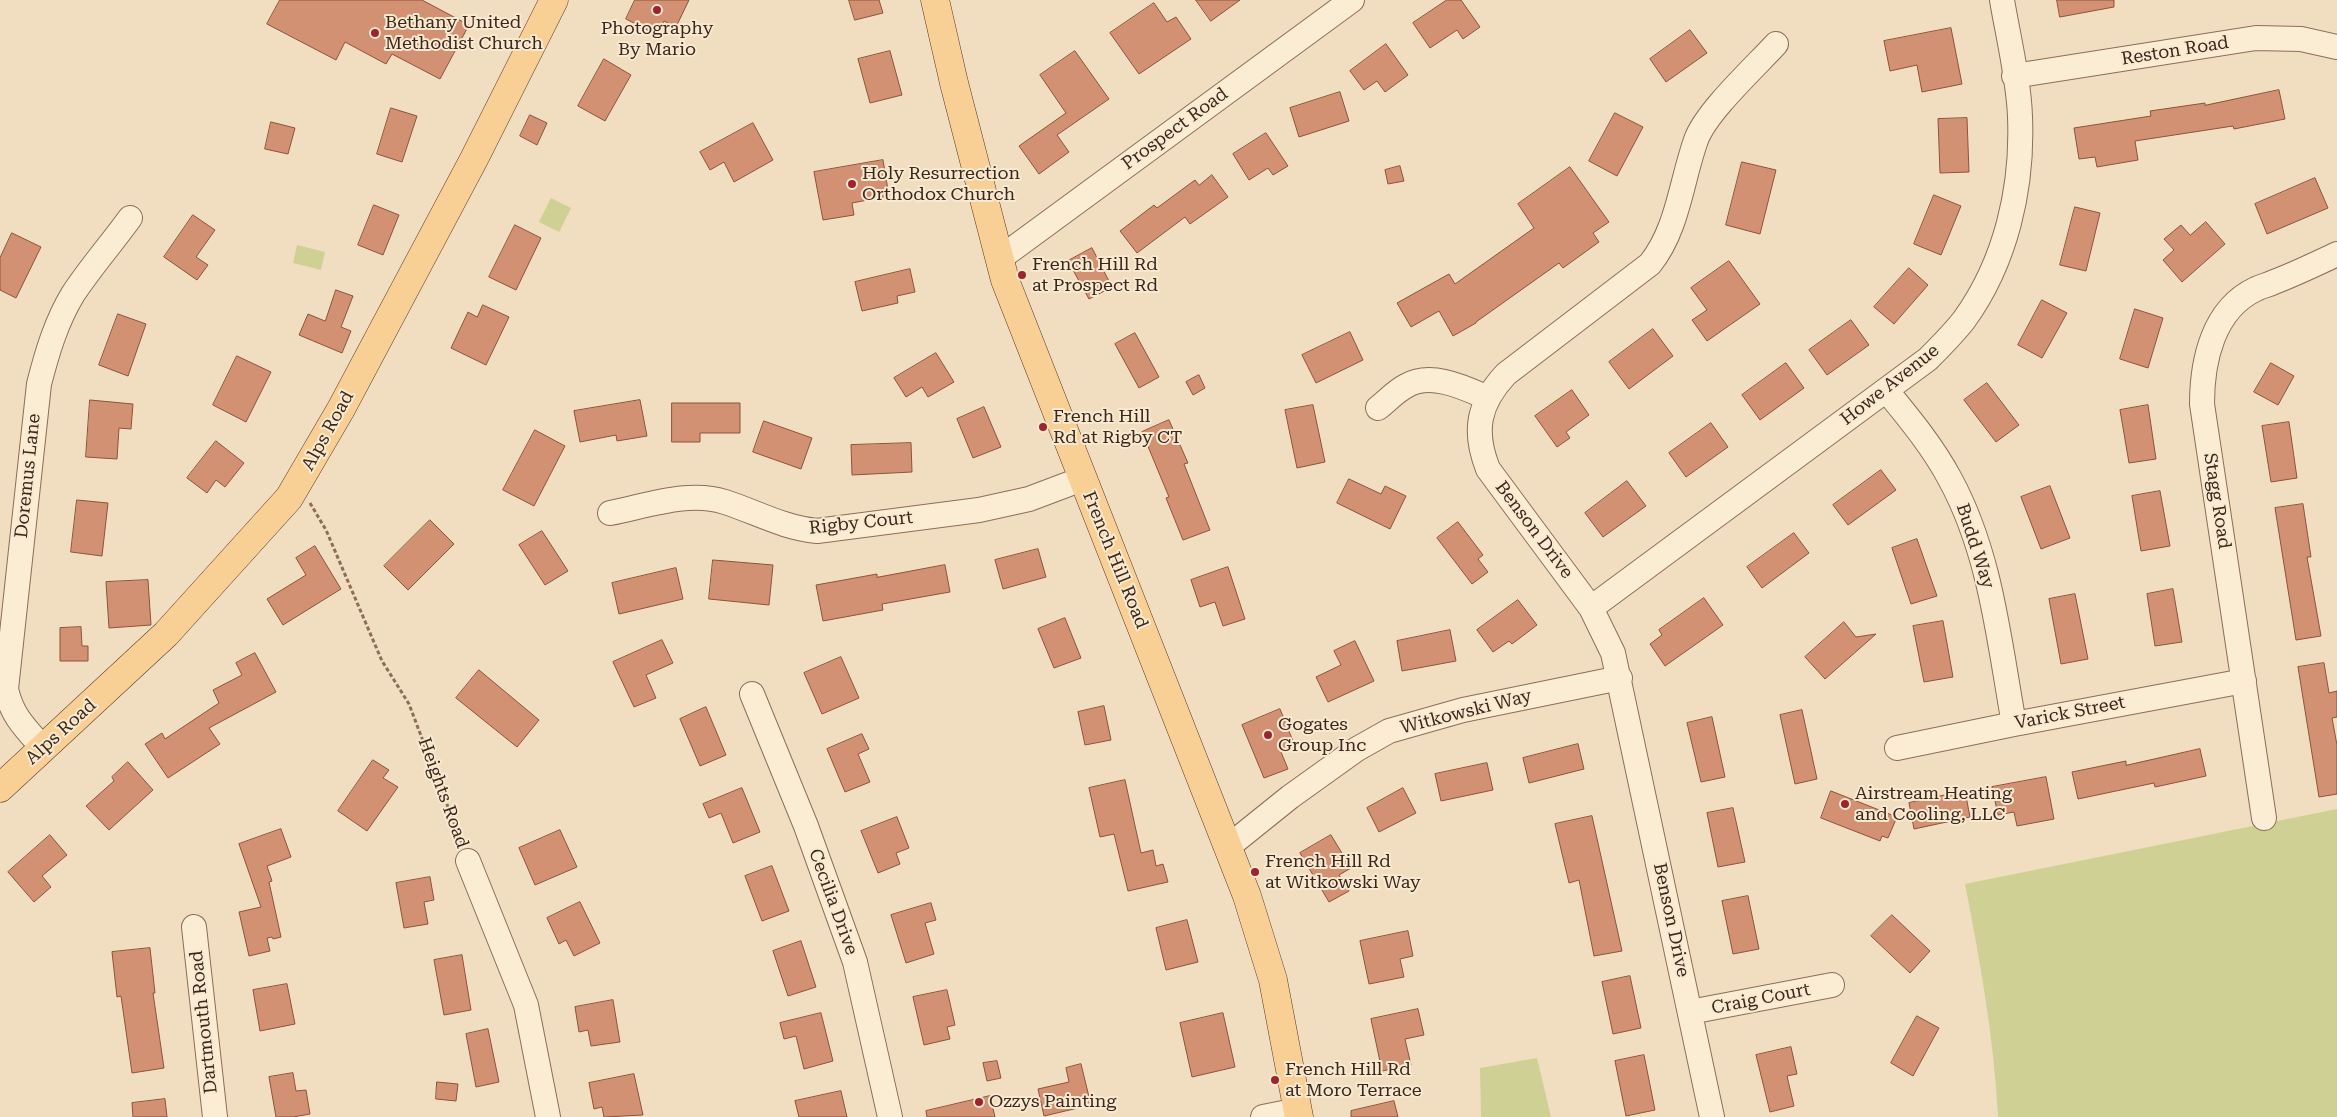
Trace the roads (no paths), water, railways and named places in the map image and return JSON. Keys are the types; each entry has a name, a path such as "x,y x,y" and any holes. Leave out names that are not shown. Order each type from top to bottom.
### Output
{"main road":[{"name":"Alps Road","path":"0,788 166,634 289,498 341,409 469,168 554,0"},
{"name":"French Hill Road","path":"935,0 1004,280 1228,846 1260,933 1273,980 1299,1113"}],"street":[{"name":"Prospect Road","path":"999,259 1352,0"},
{"name":"Howe Avenue","path":"1591,608 1928,359 1950,337 1982,291 1997,259 2012,207 2020,152 2020,115 2002,0"},
{"name":"Reston Road","path":"2014,76 2256,38 2300,39 2337,47"},
{"name":"Benson Drive","path":"1712,1117 1620,678 1613,653 1591,608 1488,469 1482,453 1479,436 1480,419 1488,398 1506,374 1650,264 1661,251 1669,234 1696,139 1705,123 1776,44"},
{"name":"Doremus Lane","path":"43,748 16,718 9,704 6,689 39,384 59,322 73,294 130,218"},
{"name":"Stagg Road","path":"2264,818 2202,404 2202,380 2206,356 2218,328 2226,315 2240,300 2256,289 2337,254"},
{"path":"1378,408 1406,385 1432,381 1450,382 1488,398"},
{"name":"Budd Way","path":"1886,390 1930,446 1950,479 1967,514 1980,552 1990,592 2014,724"},
{"name":"Rigby Court","path":"610,513 682,498 703,498 724,501 798,529 817,531 979,510 1029,499 1082,478"},
{"name":"Witkowski Way","path":"1228,846 1305,786 1357,749 1389,731 1463,710 1620,678"},
{"name":"Varick Street","path":"1897,748 2244,681"},
{"name":"Cecilia Drive","path":"752,694 806,826 855,962 890,1117"},
{"name":"Heights Road","path":"468,861 526,1005 548,1117"},
{"name":"Dartmouth Road","path":"194,927 215,1117"},
{"name":"Craig Court","path":"1690,1012 1832,985"},
{"path":"1263,1117 1299,1113"}],"place":[{"name":"Photography By Mario","path":"657,10"},
{"name":"Bethany United Methodist Church","path":"375,33"},
{"name":"Holy Resurrection Orthodox Church","path":"852,184"},
{"name":"French Hill Rd at Prospect Rd","path":"1022,275"},
{"name":"French Hill Rd at Rigby CT","path":"1043,427"},
{"name":"Gogates Group Inc","path":"1268,735"},
{"name":"Airstream Heating and Cooling, LLC","path":"1845,804"},
{"name":"French Hill Rd at Witkowski Way","path":"1255,872"},
{"name":"French Hill Rd at Moro Terrace","path":"1275,1080"},
{"name":"Ozzys Painting","path":"979,1102"}]}
